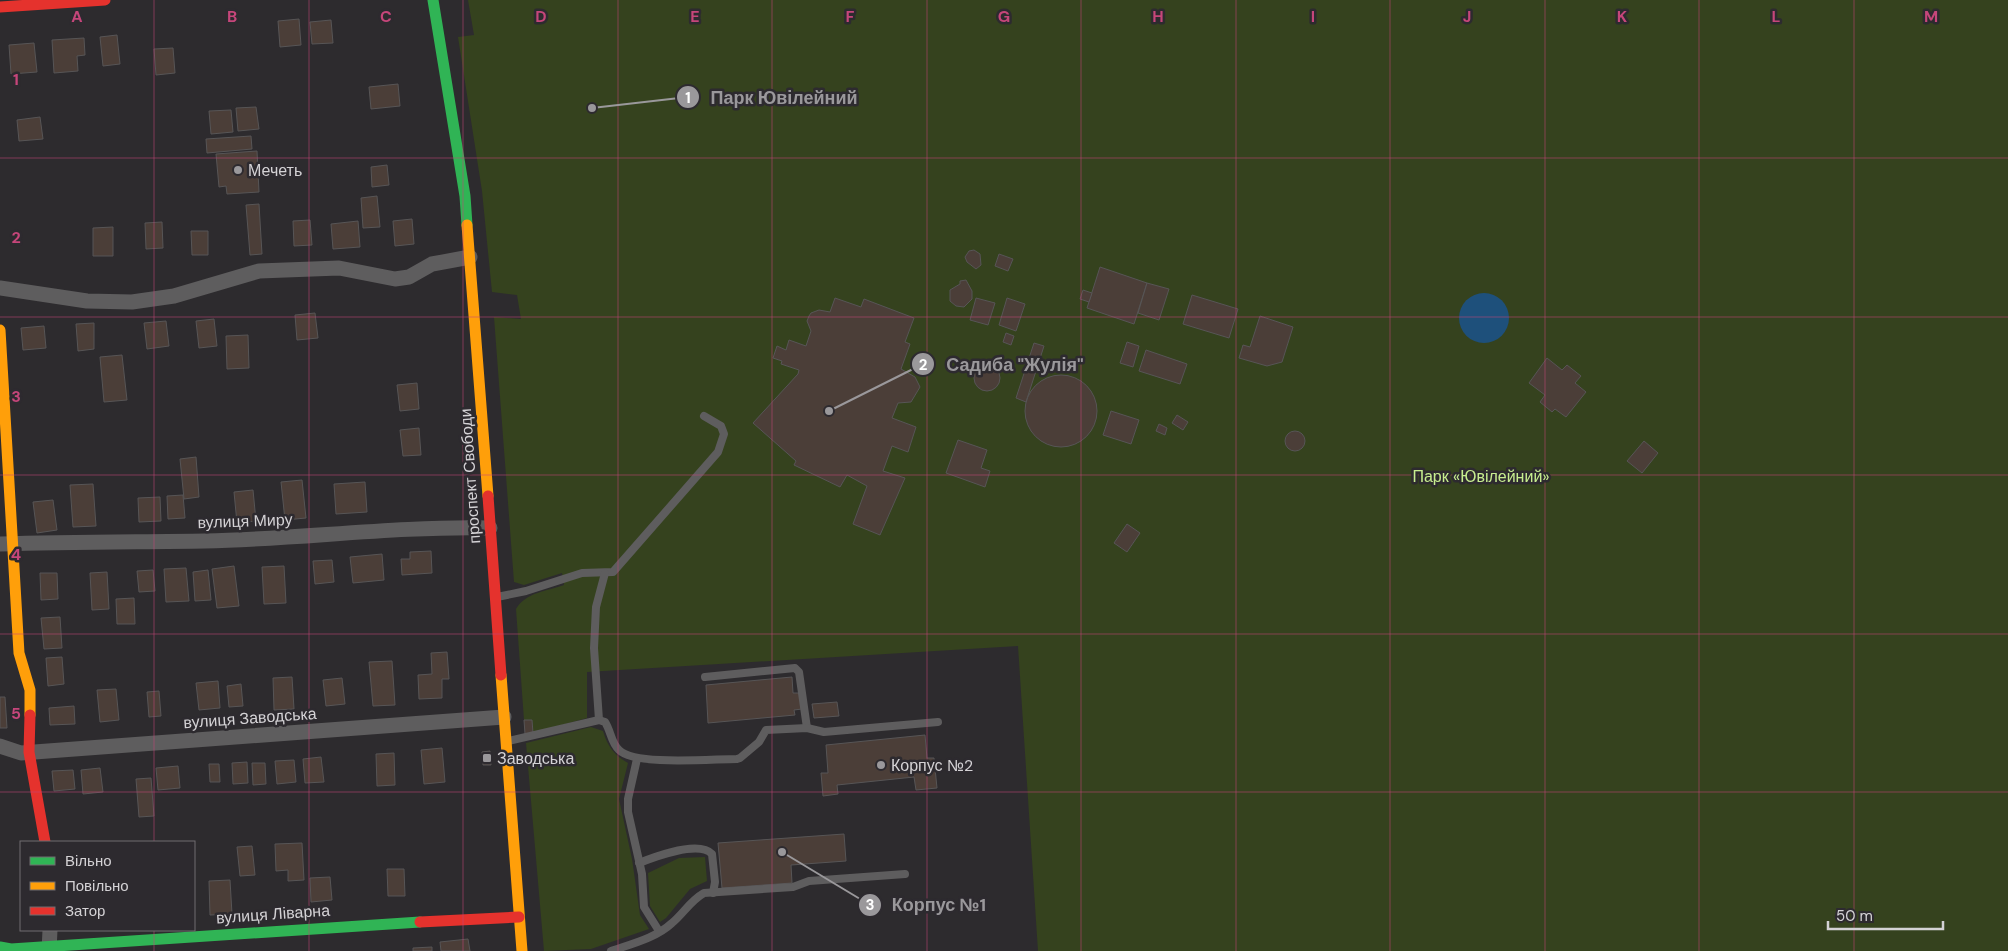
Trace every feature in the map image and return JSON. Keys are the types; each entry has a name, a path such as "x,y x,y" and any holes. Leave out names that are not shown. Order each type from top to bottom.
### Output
{"street":[{"path":"0,7 105,0"},
{"name":"проспект Свободи","path":"433,0 465,196 522,951"},
{"path":"0,288 87,301 132,302 174,296 259,271 339,268 395,279 409,276 432,264 470,257"},
{"path":"0,330 6,544 19,653 30,690 29,752 45,841"},
{"name":"вулиця Миру","path":"6,544 204,541 309,536 347,531 442,527 490,528"},
{"name":"вулиця Заводська","path":"0,746 21,753 504,717"},
{"name":"вулиця Ліварна","path":"0,947 12,949 49,942 519,917"}],"lane":[{"path":"495,597 526,591 582,573 613,572 718,452 724,434 721,426 704,416"},
{"path":"599,720 594,648 596,607 605,573"},
{"path":"705,677 795,668 799,672 807,728"},
{"path":"506,742 599,720 606,722 618,749 630,758 740,758 759,742 766,730 807,728 824,732 938,722"},
{"path":"637,759 628,806 639,863 644,907 659,932"},
{"path":"639,863 678,850 707,850 712,854 715,882 713,894"},
{"path":"611,951 659,932 671,924 694,899 704,893 713,894 794,887 809,882 905,874"}],"green space":[{"name":"Парк «Ювілейний»","path":"468,0 2008,0 2008,951 1038,951 1018,646 587,672 587,718 533,733 532,720 524,720 516,609 520,603 531,596 564,585 562,573 524,585 514,582 494,317 521,319 517,295 492,292 482,191 458,37 474,35"},
{"path":"591,727 603,731 612,750 628,763 619,799 632,859 640,915 649,929 591,949 544,951 526,743"},
{"path":"705,857 707,881 690,889 666,918 660,922 650,906 648,873 679,858"}],"water":[{"path":"1479,293 1489,293 1502,300 1509,313 1509,323 1502,336 1489,343 1479,343 1470,339 1463,332 1459,323 1459,313 1463,304 1470,297"}],"building":[{"path":"299,19 301,45 280,47 278,21"},
{"path":"331,20 333,43 312,44 310,22"},
{"path":"117,35 120,64 103,66 100,37"},
{"path":"84,38 85,55 77,56 78,71 54,73 52,40"},
{"path":"34,43 37,72 11,74 9,45"},
{"path":"173,48 175,73 156,75 154,49"},
{"path":"398,84 400,106 371,109 369,87"},
{"path":"256,107 259,129 238,131 236,108"},
{"path":"231,110 233,132 211,134 209,111"},
{"path":"40,117 43,139 19,141 17,120"},
{"path":"251,136 252,149 207,153 206,139"},
{"name":"Мечеть","path":"257,151 259,192 227,194 226,186 219,187 216,154"},
{"path":"387,165 389,185 372,187 371,167"},
{"path":"377,196 380,227 363,228 361,198"},
{"path":"259,204 262,254 250,255 246,205"},
{"path":"412,219 414,244 395,246 393,221"},
{"path":"310,220 312,245 294,246 293,221"},
{"path":"358,221 360,247 333,249 331,224"},
{"path":"162,222 163,248 146,249 145,223"},
{"path":"113,227 113,256 93,256 93,228"},
{"path":"191,231 208,231 208,255 192,255"},
{"path":"974,250 980,254 981,265 976,269 967,262 965,257 969,251"},
{"path":"999,254 1013,259 1008,271 995,266"},
{"path":"1100,267 1147,283 1134,324 1087,308"},
{"path":"966,280 972,291 972,299 964,307 956,306 950,301 950,290 960,284 960,281"},
{"path":"1147,283 1169,289 1159,320 1138,313"},
{"path":"1083,290 1092,293 1089,302 1080,299"},
{"path":"1192,295 1238,309 1229,338 1183,324"},
{"path":"835,298 861,307 864,299 914,318 905,342 910,344 901,369 915,377 920,387 911,402 898,403 892,418 916,427 908,452 892,446 883,471 905,478 880,535 853,524 867,486 847,475 840,487 794,465 796,461 753,423 798,374 799,370 781,364 782,361 773,358 777,346 786,350 789,340 806,346 811,331 807,321 809,316 811,313 819,310 830,312"},
{"path":"976,298 995,303 988,325 970,320"},
{"path":"1007,298 1025,304 1016,331 999,325"},
{"path":"315,313 318,338 297,340 295,315"},
{"path":"1260,316 1293,327 1282,362 1267,366 1239,358 1243,345 1250,347"},
{"path":"214,319 217,346 199,348 196,321"},
{"path":"166,321 169,346 147,349 144,323"},
{"path":"94,323 94,349 78,351 76,324"},
{"path":"44,326 46,348 23,350 21,328"},
{"path":"1006,333 1014,336 1011,345 1003,342"},
{"path":"248,335 249,368 227,369 226,336"},
{"path":"1127,342 1139,346 1133,367 1120,363"},
{"path":"1034,343 1044,346 1026,402 1016,398"},
{"path":"1146,350 1187,364 1180,384 1139,371"},
{"path":"122,355 127,400 104,402 100,357"},
{"path":"1547,358 1562,370 1567,365 1581,376 1575,383 1586,392 1566,417 1555,409 1552,412 1540,402 1545,395 1529,383"},
{"path":"987,365 996,369 1000,378 996,387 987,391 978,387 974,378 978,369"},
{"path":"1061,375 1081,381 1091,391 1097,411 1091,431 1081,441 1061,447 1041,441 1031,431 1025,411 1031,391 1041,381"},
{"path":"417,383 419,409 400,411 397,385"},
{"path":"1111,411 1139,420 1131,444 1103,435"},
{"path":"1177,415 1188,422 1183,430 1172,423"},
{"path":"1159,424 1167,428 1165,435 1156,431"},
{"path":"419,428 421,455 403,456 400,430"},
{"path":"1295,431 1302,434 1305,441 1302,448 1295,451 1288,448 1285,441 1288,434"},
{"path":"958,440 987,450 981,468 990,471 985,487 946,473"},
{"path":"1644,441 1658,453 1642,473 1627,461"},
{"path":"196,457 199,497 184,499 180,459"},
{"path":"302,480 306,518 285,520 281,482"},
{"path":"365,482 367,512 336,514 334,484"},
{"path":"93,484 96,526 73,527 70,485"},
{"path":"253,490 256,521 237,523 234,492"},
{"path":"183,495 185,518 168,519 167,496"},
{"path":"160,497 161,521 139,522 138,498"},
{"path":"53,500 57,530 37,533 33,502"},
{"path":"1127,524 1140,533 1127,552 1114,543"},
{"path":"431,551 432,573 402,575 401,559 410,559 410,552"},
{"path":"382,554 384,580 353,583 350,557"},
{"path":"332,560 334,582 315,584 313,561"},
{"path":"234,566 239,606 217,608 212,569"},
{"path":"284,566 286,603 264,604 262,567"},
{"path":"186,568 189,601 166,602 164,569"},
{"path":"153,570 155,591 139,592 137,571"},
{"path":"208,570 211,600 195,601 193,572"},
{"path":"107,572 109,609 92,610 90,573"},
{"path":"40,573 57,573 58,599 41,600"},
{"path":"134,598 135,624 117,624 116,599"},
{"path":"60,617 62,648 44,649 41,618"},
{"path":"447,652 449,679 442,679 442,698 419,699 418,675 432,674 431,653"},
{"path":"62,657 64,684 48,686 46,658"},
{"path":"392,661 395,705 373,706 369,662"},
{"path":"292,677 294,709 274,710 273,678"},
{"path":"792,677 793,693 800,693 802,709 794,710 795,715 708,723 706,685"},
{"path":"342,678 345,704 326,706 323,680"},
{"path":"218,681 220,708 199,710 196,683"},
{"path":"241,684 243,706 229,707 227,686"},
{"path":"116,689 119,720 100,722 97,690"},
{"path":"159,691 161,716 149,717 147,692"},
{"path":"0,697 5,697 7,728 0,728"},
{"path":"837,702 839,716 814,718 812,704"},
{"path":"74,706 75,724 50,725 49,708"},
{"path":"524,720 532,720 533,733 525,734"},
{"name":"Корпус №2","path":"925,735 927,758 934,758 937,788 916,790 914,777 837,785 838,794 823,796 821,773 828,773 826,745"},
{"path":"442,748 445,782 424,784 421,750"},
{"path":"490,751 491,765 483,765 482,752"},
{"path":"394,753 395,785 377,786 376,754"},
{"path":"321,757 324,782 305,783 303,759"},
{"path":"294,760 296,782 277,784 275,761"},
{"path":"247,762 248,783 233,784 232,763"},
{"path":"252,763 265,763 266,784 253,785"},
{"path":"209,764 219,764 220,782 210,782"},
{"path":"178,766 180,788 158,790 156,768"},
{"path":"100,768 103,792 83,794 81,770"},
{"path":"73,770 75,789 54,791 52,771"},
{"path":"151,778 154,816 139,817 136,779"},
{"path":"844,834 846,861 791,865 792,883 722,888 718,843"},
{"path":"302,843 304,880 288,881 288,870 276,871 275,844"},
{"path":"252,846 255,875 240,876 237,847"},
{"path":"387,869 404,869 405,896 388,896"},
{"path":"330,877 332,900 311,902 310,878"},
{"path":"230,880 232,914 210,915 209,881"},
{"path":"468,939 470,951 441,951 440,942"},
{"path":"432,947 432,951 413,951 413,948"}],"traffic: fast":[{"path":"433,0 465,196 467,225"},
{"path":"0,947 11,949 420,922"}],"traffic: slow":[{"path":"467,225 488,496"},
{"path":"0,330 19,653 30,690 30,715"},
{"path":"501,675 522,951"}],"traffic: jam":[{"path":"0,7 105,0"},
{"path":"488,496 501,675"},
{"path":"30,715 29,752 45,841"},
{"path":"420,922 519,917"}],"place":[{"name":"Парк Ювілейний","path":"592,108"},
{"name":"Мечеть","path":"238,170"},
{"name":"Садиба \"Жулія\"","path":"829,411"},
{"name":"Заводська","path":"487,758"},
{"name":"Корпус №2","path":"881,765"},
{"name":"Корпус №1","path":"782,852"}]}
